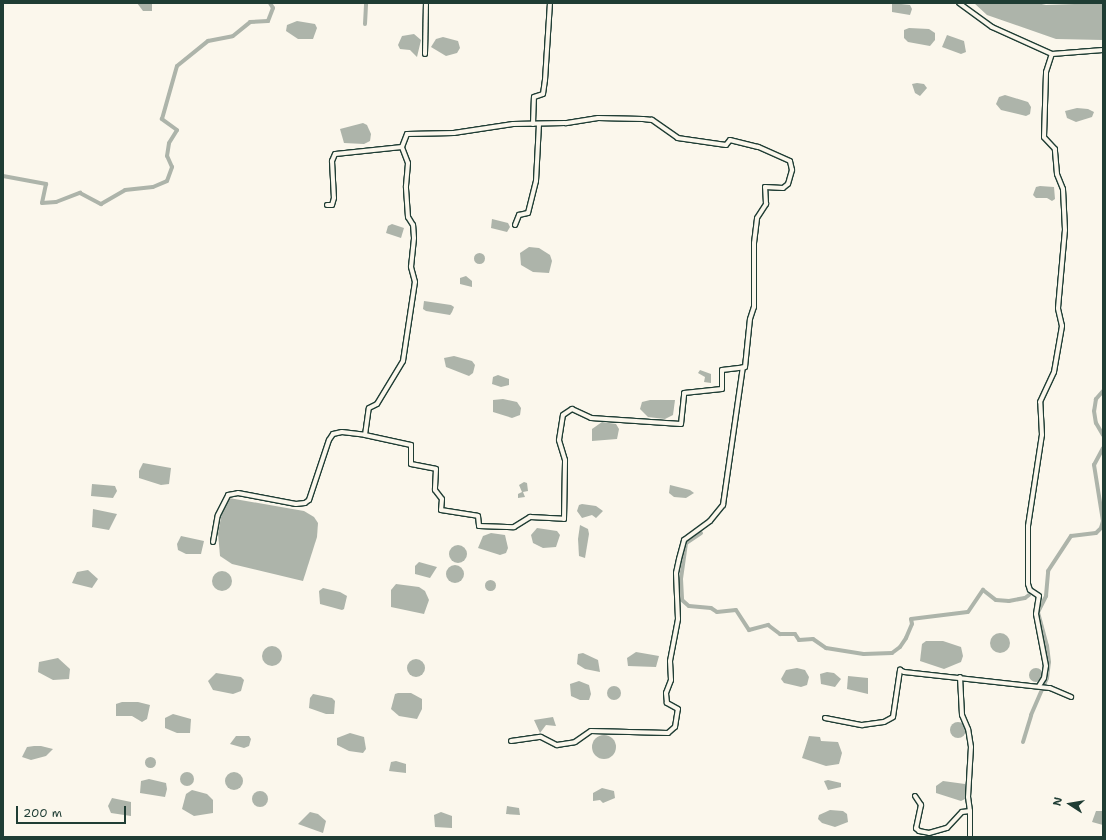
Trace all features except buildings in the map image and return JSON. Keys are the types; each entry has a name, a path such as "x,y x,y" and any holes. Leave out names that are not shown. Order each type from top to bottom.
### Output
{"street":[{"path":"425,54 426,3"},
{"path":"533,124 534,98 543,94 545,80 550,3"},
{"path":"959,3 992,27 1052,54 1103,50"},
{"path":"1039,686 1044,678 1046,666 1036,614 1039,596 1030,590 1028,584 1028,526 1042,435 1040,402 1054,372 1062,326 1058,308 1065,230 1063,190 1057,174 1055,149 1044,137 1046,72 1052,54"},
{"path":"366,435 369,408 377,404 403,361 415,282 411,267 414,238 413,225 408,217 406,186 408,163 402,147 407,134 454,133 513,124 580,122 598,118 643,118 652,120 678,138 726,145 730,140 740,142 790,161 792,170 788,184 783,188 765,187 766,204 757,218 754,243 754,307 743,367 723,505 710,522 684,540 676,573 678,619 670,662 671,680 666,693 667,703 678,709 675,727 668,733 591,731 575,742 557,744 541,737 511,741"},
{"path":"515,224 519,215 528,213 536,181 539,124"},
{"path":"327,205 332,205 334,198 332,161 335,154 402,147"},
{"path":"213,542 218,515 228,495 238,493 305,503 310,500 316,485 322,459 333,434 366,435 411,445 412,464 436,469 435,490 442,499 441,510 478,516 479,526 514,527 530,517 564,519 565,460 559,440 563,415 572,409 592,418 681,424 684,393 722,389 722,370 743,367"},
{"path":"825,718 862,725 884,722 893,717 900,670 904,672 1039,686 1050,688 1072,697"},
{"path":"960,677 962,715 968,729 971,747 968,793 970,837"},
{"path":"915,796 920,805 916,828 919,831 934,832 947,828 962,812 970,811"}],"shaded area":[{"path":"137,3 152,3 152,11 143,11"},
{"path":"892,3 910,5 912,9 910,15 892,12"},
{"path":"974,3 1037,3 1046,5 1103,3 1103,40 1056,39 987,15"},
{"path":"297,21 315,24 317,28 313,39 298,39 286,31 287,25"},
{"path":"909,28 929,29 935,33 935,40 930,46 908,42 904,38 904,30"},
{"path":"414,34 421,40 417,57 410,50 400,49 398,45 402,36"},
{"path":"947,35 964,41 966,52 961,54 942,47"},
{"path":"443,37 458,41 460,48 457,53 446,56 431,47 436,39"},
{"path":"912,84 924,84 927,88 920,96 915,93"},
{"path":"1005,95 1028,102 1031,107 1030,114 1026,116 1001,110 996,104 999,97"},
{"path":"1077,108 1088,109 1094,112 1092,117 1076,122 1067,118 1065,111"},
{"path":"363,123 367,125 371,134 370,141 364,144 344,143 340,129"},
{"path":"1036,187 1054,187 1055,199 1052,201 1047,198 1036,198 1033,195"},
{"path":"492,219 508,223 510,227 507,232 491,228"},
{"path":"392,224 404,228 401,238 386,233 388,226"},
{"path":"529,247 539,248 550,255 552,261 549,273 533,272 521,265 520,253"},
{"path":"479,252 483,254 485,258 483,262 479,264 475,262 473,258 475,254"},
{"path":"466,276 472,281 472,287 460,284 460,278"},
{"path":"424,301 451,305 454,307 450,315 426,311 423,309"},
{"path":"454,356 472,361 475,365 473,373 469,376 446,367 444,358"},
{"path":"700,370 711,374 711,383 704,382 705,377 698,373"},
{"path":"498,375 509,379 509,385 501,387 492,384 493,377"},
{"path":"503,399 517,402 521,408 520,415 512,418 493,412 493,400"},
{"path":"650,400 675,400 673,415 665,419 648,417 640,409 642,402"},
{"path":"602,422 616,424 619,429 617,439 592,441 592,429"},
{"path":"143,463 171,468 169,484 161,485 139,478 139,471"},
{"path":"524,482 527,483 528,491 523,492 525,497 518,498 518,494 522,492 519,485"},
{"path":"92,484 115,486 117,491 113,498 91,496"},
{"path":"670,485 690,490 694,493 686,498 674,497 669,493"},
{"path":"229,498 304,511 314,517 318,523 317,537 303,581 232,564 220,556 218,533 222,512"},
{"path":"579,505 596,506 603,511 596,518 592,515 582,518 577,511"},
{"path":"93,509 117,514 109,530 92,527"},
{"path":"580,525 588,529 589,534 585,558 579,556 578,539"},
{"path":"537,528 557,531 560,535 556,547 543,548 533,543 531,535"},
{"path":"491,533 505,535 508,548 506,553 500,555 478,548 483,536"},
{"path":"181,536 204,541 201,554 186,554 178,550 177,544"},
{"path":"458,545 464,548 467,554 464,560 458,563 452,560 449,554 452,548"},
{"path":"419,562 437,567 430,578 415,574 415,566"},
{"path":"455,565 461,568 464,574 461,580 455,583 449,580 446,574 449,568"},
{"path":"88,570 98,579 92,588 72,583 77,572"},
{"path":"222,571 229,574 232,581 229,588 222,591 215,588 212,581 215,574"},
{"path":"490,579 494,581 496,585 494,589 490,591 486,589 484,585 486,581"},
{"path":"396,584 419,587 425,591 429,600 424,614 391,607 391,590"},
{"path":"323,588 340,592 347,596 344,609 342,610 320,604 319,591"},
{"path":"1000,633 1007,636 1010,643 1007,650 1000,653 993,650 990,643 993,636"},
{"path":"926,641 943,641 961,647 963,656 961,662 944,669 920,661 922,644"},
{"path":"268,646 276,646 282,652 282,660 276,666 268,666 262,660 262,652"},
{"path":"636,652 659,656 656,667 628,666 627,658"},
{"path":"583,653 598,660 600,672 585,669 577,664 578,654"},
{"path":"58,658 70,669 69,679 53,680 38,672 39,662"},
{"path":"412,659 420,659 425,664 423,675 420,677 412,677 407,672 407,664"},
{"path":"797,668 805,670 809,677 807,685 801,687 784,683 781,679 786,670"},
{"path":"1033,668 1039,668 1043,672 1043,678 1039,682 1033,682 1029,678 1029,672"},
{"path":"827,672 834,673 841,679 835,687 821,684 820,674"},
{"path":"216,673 241,677 244,680 241,691 233,694 213,690 208,681"},
{"path":"848,676 868,678 868,694 847,689"},
{"path":"579,681 589,685 591,694 589,700 580,700 571,696 570,684"},
{"path":"614,686 619,688 621,693 619,698 614,700 609,698 607,693 609,688"},
{"path":"411,693 422,699 422,709 417,719 399,716 391,709 395,694"},
{"path":"313,694 332,698 335,701 334,714 326,714 309,708 310,698"},
{"path":"122,702 138,702 150,705 147,719 142,722 132,716 116,716 116,704"},
{"path":"173,714 191,719 190,733 177,733 165,728 165,718"},
{"path":"553,717 556,726 546,725 540,733 534,720"},
{"path":"958,722 965,727 966,730 961,737 958,738 951,733 950,730 955,723"},
{"path":"350,733 364,737 366,749 363,753 349,751 337,745 337,738"},
{"path":"604,735 609,736 615,742 615,752 609,758 604,759 599,758 593,752 592,747 593,742 599,736"},
{"path":"236,736 249,736 251,739 249,746 244,748 230,744"},
{"path":"809,736 820,737 821,741 838,742 842,753 839,764 826,766 802,758"},
{"path":"34,746 53,749 46,756 31,760 22,757 27,747"},
{"path":"150,756 154,758 156,762 154,766 150,768 146,766 144,762 146,758"},
{"path":"396,761 406,764 406,773 389,771 391,762"},
{"path":"187,772 192,774 194,779 192,784 187,786 182,784 180,779 182,774"},
{"path":"234,772 240,775 243,781 240,787 234,790 228,787 225,781 228,775"},
{"path":"149,779 166,783 167,789 165,797 140,793 141,781"},
{"path":"828,780 841,783 841,787 828,790 824,781"},
{"path":"943,781 965,784 965,799 961,801 936,793 936,786"},
{"path":"602,788 614,791 615,798 603,803 600,800 593,801 593,793"},
{"path":"192,790 207,794 213,800 213,813 194,816 182,809 186,794"},
{"path":"257,791 263,791 268,796 266,805 263,807 257,807 252,802 252,796"},
{"path":"112,798 131,802 131,816 111,813 108,806"},
{"path":"507,806 519,808 520,815 506,814"},
{"path":"830,810 843,811 847,814 848,822 835,827 822,823 818,819 819,815"},
{"path":"1096,811 1103,811 1103,825 1092,822"},
{"path":"310,812 318,814 326,821 323,833 298,824"},
{"path":"441,812 452,816 452,828 435,827 434,815"}],"waterway":[{"path":"3,176 46,184 42,203 56,202 80,193 101,204 125,190 153,187 167,181 172,167 167,156 169,143 177,130 162,119 177,66 208,41 233,36 250,22 268,21 273,8 270,3"},
{"path":"365,24 366,3"},
{"path":"1103,391 1096,399 1094,411 1096,423 1103,435"},
{"path":"1023,742 1031,715 1047,678 1049,662 1047,646 1038,612 1046,596 1048,571 1071,536 1096,533 1101,528 1103,521 1094,465 1103,448"},
{"path":"701,533 686,543 681,579 682,600 689,606 711,608 717,612 736,610 749,630 768,625 780,634 795,634 799,640 813,639 826,648 864,654 892,653 900,647 906,638 912,624 911,619 968,612 983,590 996,600 1009,601 1025,598 1029,595"}]}
